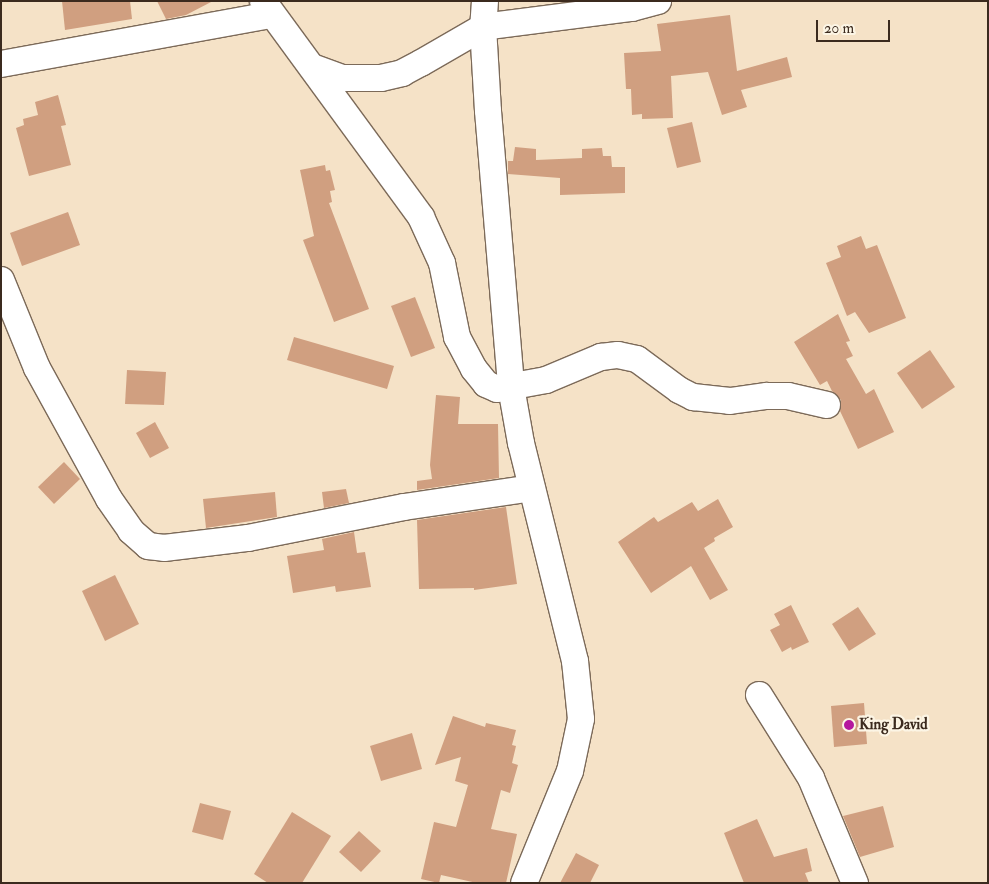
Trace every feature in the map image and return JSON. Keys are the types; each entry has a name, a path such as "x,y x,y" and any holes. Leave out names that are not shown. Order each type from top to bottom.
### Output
{"street":[{"path":"485,1 483,27 511,387 532,488 575,661 581,719 570,771 524,883"},
{"path":"312,67 342,78 364,79 402,73 483,27 632,8 658,1"},
{"path":"1,64 267,8 422,216 442,263 457,337 474,369 486,384 497,389 546,380 601,357 618,354 636,359 679,390 694,397 730,401 767,396 788,396 827,405"},
{"path":"1,280 37,368 109,499 131,531 148,546 164,548 248,538 404,508 532,488"},
{"path":"759,695 812,778 855,883"}],"building":[{"path":"62,1 130,1 132,19 65,30"},
{"path":"157,1 213,1 186,15 166,19"},
{"path":"730,15 737,71 787,57 792,77 741,90 747,107 722,115 708,72 671,76 673,118 642,119 642,114 632,115 631,89 626,89 624,53 661,51 657,24"},
{"path":"58,95 66,125 61,126 71,165 29,176 16,128 24,125 23,119 38,115 35,102"},
{"path":"692,122 701,162 677,168 667,128"},
{"path":"515,147 536,149 536,160 582,158 582,149 602,148 603,156 611,156 612,167 625,167 625,193 560,195 560,178 508,174 508,161 513,161"},
{"path":"325,165 326,171 330,170 335,190 330,191 332,202 329,203 369,309 334,322 303,240 314,236 300,170"},
{"path":"68,212 80,245 22,266 10,233"},
{"path":"861,236 866,249 877,245 906,318 869,333 855,312 847,316 826,263 841,257 837,246"},
{"path":"415,297 435,348 411,357 391,306"},
{"path":"838,314 850,341 846,342 853,356 846,359 866,394 874,389 894,432 858,449 840,411 841,400 832,391 827,381 820,385 794,342"},
{"path":"294,337 394,366 387,389 287,360"},
{"path":"930,350 955,387 922,409 897,373"},
{"path":"127,370 166,372 164,405 125,404"},
{"path":"436,395 460,397 458,424 498,424 499,478 417,490 417,481 432,479 430,465"},
{"path":"155,422 169,448 150,458 136,433"},
{"path":"64,462 80,479 54,504 38,487"},
{"path":"346,489 349,503 324,508 322,492"},
{"path":"275,492 277,517 206,528 203,499"},
{"path":"718,499 733,527 714,538 715,541 704,548 728,590 710,600 691,566 651,593 618,542 654,517 658,522 692,502 698,511"},
{"path":"506,507 517,584 474,590 474,588 419,589 417,520"},
{"path":"354,532 357,553 365,552 371,587 336,592 335,586 293,593 287,556 324,550 322,539"},
{"path":"115,575 139,624 105,641 82,591"},
{"path":"791,605 809,642 792,650 791,647 782,652 770,630 780,625 774,614"},
{"path":"858,607 876,634 849,651 832,624"},
{"name":"King David","path":"864,703 867,744 834,747 831,706"},
{"path":"453,716 485,727 486,723 516,730 512,745 516,746 512,763 518,765 510,793 501,790 491,829 517,834 506,883 477,883 441,875 439,883 421,879 434,822 456,827 468,785 455,781 461,757 435,765"},
{"path":"412,733 422,769 381,781 370,746"},
{"path":"200,803 231,811 223,840 192,832"},
{"path":"883,806 894,847 860,857 843,816"},
{"path":"292,812 331,836 302,883 268,883 254,874"},
{"path":"757,819 774,857 807,848 812,871 805,873 809,883 744,883 724,833"},
{"path":"359,831 381,851 361,872 339,852"},
{"path":"576,853 599,865 590,883 560,883"}],"place":[{"name":"King David","path":"849,725"}]}
